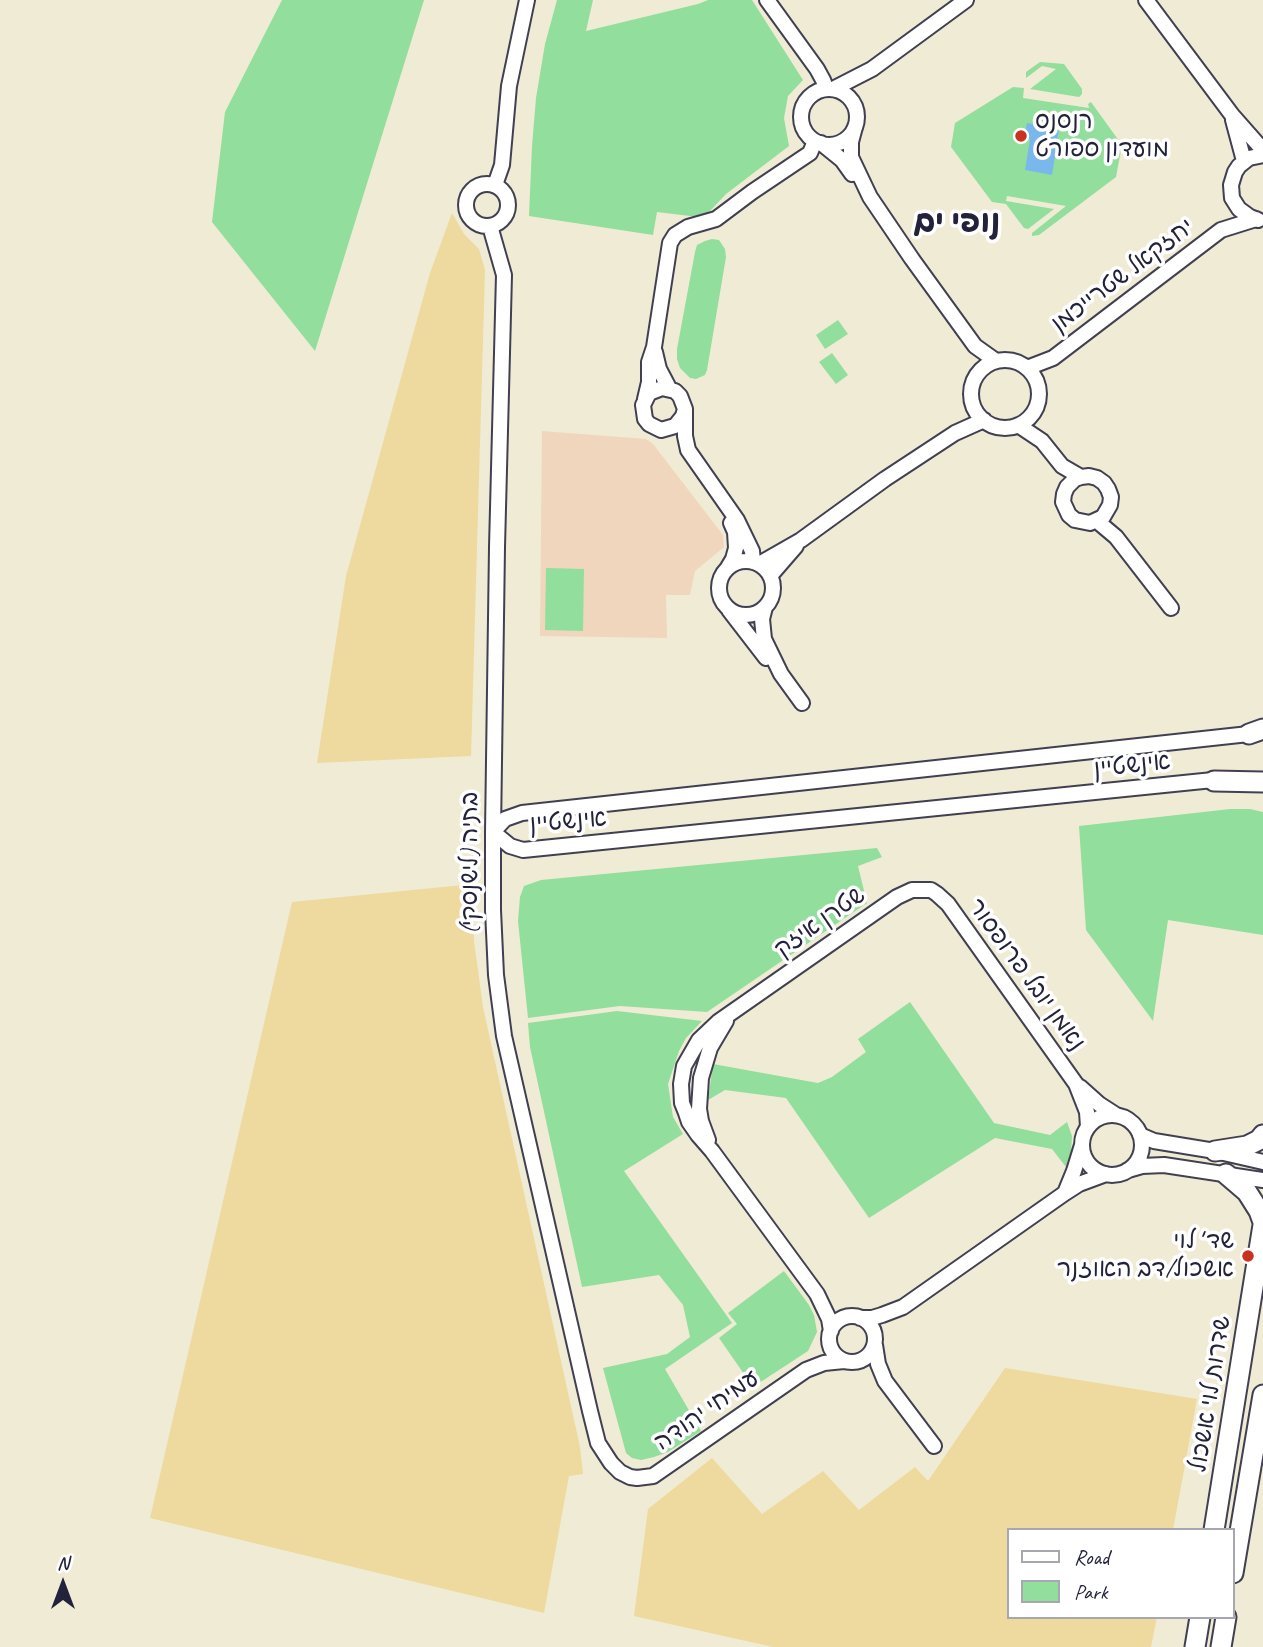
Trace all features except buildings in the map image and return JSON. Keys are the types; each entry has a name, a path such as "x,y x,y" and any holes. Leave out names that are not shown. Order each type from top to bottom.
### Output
{"street":[{"path":"495,185 502,165 506,112 516,46 527,0"},
{"path":"767,0 830,89 846,94 855,105 857,116 851,142 851,157 870,197 975,345 996,361"},
{"path":"870,197 842,160 804,130 801,115 806,100 818,91 830,89 872,69 966,0"},
{"path":"1146,0 1263,152 1244,161 1232,115"},
{"path":"855,105 863,83 872,69"},
{"path":"818,142 832,145 840,143 852,134 855,127"},
{"path":"802,702 726,605 720,591 722,576 733,559 736,548 733,526 670,436 645,419 643,405 649,382 649,362 654,347 670,243 675,235 688,227 716,219 810,153 818,142"},
{"name":"יחזקאל שטרייכמן","path":"1221,230 1232,198 1232,179 1238,166 1244,161"},
{"path":"481,184 495,185 505,192 508,198 508,211 501,221 490,226 476,223 467,212 466,198 481,184"},
{"path":"1232,198 1244,214 1259,220"},
{"name":"יחזקאל שטרייכמן","path":"1027,368 1053,358 1221,230 1259,220"},
{"name":"בתיה (לישנסקי)","path":"490,226 504,275 493,832 494,954 500,1013 598,1443 611,1463 630,1478"},
{"path":"975,345 982,369"},
{"path":"654,347 659,369 669,388 680,396 685,409 688,450 742,528 756,563 770,576 773,589 762,619 764,639 781,674"},
{"name":"יחזקאל שטרייכמן","path":"1039,388 1053,358"},
{"path":"1009,360 1027,368 1035,377 1039,388 1038,402 1033,414 1011,427 997,427 984,420 973,405 972,398 974,382 982,369 996,361 1009,360"},
{"path":"645,399 655,389 669,388"},
{"path":"955,433 973,405"},
{"path":"661,430 680,422 685,409"},
{"path":"1033,414 1042,441"},
{"path":"727,569 742,562 756,563 801,540 955,433 984,420"},
{"path":"1018,425 1042,441 1062,466 1081,477"},
{"path":"1062,466 1067,487"},
{"path":"1081,477 1097,478 1104,483 1111,497 1110,505 1102,517 1090,523 1075,520 1069,515 1063,502 1067,487 1081,477"},
{"path":"1102,517 1171,608"},
{"path":"770,576 801,540"},
{"path":"726,605 731,610 745,614 765,607"},
{"name":"אינשטיין","path":"1258,732 522,813 505,819 493,832 510,846 523,850 1263,774"},
{"path":"1214,781 1263,782"},
{"name":"שטרן איזק","path":"830,1335 829,1319 817,1294 712,1151 699,1109 701,1078 710,1048 733,1012 897,897 919,889 937,894"},
{"name":"נאמן יובל פרופסור","path":"937,894 948,904 1076,1084 1116,1115"},
{"name":"נאמן יובל פרופסור","path":"1076,1084 1087,1112 1088,1127"},
{"path":"1065,1193 1084,1135 1088,1127 1101,1117 1116,1115 1131,1122 1140,1135 1142,1151 1134,1166 1127,1171"},
{"path":"1140,1135 1154,1142 1215,1151 1263,1162"},
{"path":"1215,1151 1247,1146 1263,1135"},
{"path":"1082,1145 1086,1161 1098,1172 1106,1174 1120,1174 1152,1164 1263,1180"},
{"path":"885,1381 834,1353 830,1346 830,1335 840,1320 882,1315 902,1307 1065,1193 1079,1184 1106,1174"},
{"path":"1226,1174 1247,1192 1259,1211 1263,1224"},
{"name":"שדרות לוי אשכול","path":"1214,1528 1263,1224"},
{"name":"שטרן איזק","path":"817,1294 835,1308 857,1317"},
{"path":"849,1361 868,1356 887,1324 902,1307"},
{"path":"857,1317 871,1326 874,1332 878,1364 885,1381 934,1446"},
{"name":"עמיחי יהודה","path":"806,1370 830,1335"},
{"name":"עמיחי יהודה","path":"630,1478 645,1478 660,1472 806,1370 824,1363 849,1361"},
{"name":"שדרות לוי אשכול","path":"1235,1561 1263,1395"},
{"path":"1195,1647 1200,1619"},
{"path":"1222,1647 1226,1619"}],"shaded area":[{"path":"542,431 646,439 653,444 723,535 724,547 695,571 690,595 666,595 667,638 540,636"}],"green space":[{"path":"282,0 424,0 315,351 212,222 225,112"},
{"path":"557,0 593,0 586,31 708,0 752,0 803,80 788,96 784,118 789,146 726,194 710,211 699,216 657,212 653,235 529,216 536,98 545,44"},
{"path":"1040,62 1064,64 1082,89 1082,94 1079,97 1030,89 1056,69 1042,66 1026,78 1026,72"},
{"name":"רנסנס מועדון ספורט","path":"1013,87 1024,88 1023,98 1089,108 1088,104 1091,102 1122,145 1116,177 1039,235 1032,236 1032,233 1066,206 1007,196 1006,201 1054,209 1028,229 1024,228 1006,204 992,202 951,147 955,123"},
{"path":"712,239 719,240 725,249 726,257 707,370 705,375 696,379 690,378 680,368 677,349 697,245"},
{"path":"838,320 848,334 825,349 816,335"},
{"path":"832,353 848,375 836,384 819,362"},
{"path":"546,568 584,569 583,631 545,630"},
{"path":"1230,809 1263,812 1263,935 1168,920 1153,1021 1086,930 1079,826"},
{"path":"877,848 882,857 858,866 867,903 707,1012 620,1006 528,1018 518,921 524,886 541,880"},
{"path":"910,1002 994,1123 1050,1135 1067,1122 1072,1136 1066,1167 1052,1149 995,1138 869,1218 786,1098 725,1090 708,1100 713,1064 818,1083 832,1077 866,1052 858,1039"},
{"path":"617,1011 702,1021 686,1038 668,1084 673,1117 683,1134 624,1171 732,1323 665,1369 701,1431 668,1452 641,1460 626,1453 603,1368 667,1354 690,1337 683,1305 659,1275 582,1287 530,1047 528,1023"},
{"path":"784,1271 809,1305 817,1332 808,1351 753,1387 719,1338 737,1324 728,1313"}],"sand":[{"path":"452,213 464,234 479,249 485,270 471,756 317,763 346,576 430,273"},
{"path":"473,884 474,941 483,1007 580,1447 583,1474 569,1476 544,1613 150,1518 292,902"},
{"path":"1005,1368 1197,1399 1173,1528 1007,1528 1007,1619 1157,1619 1151,1647 773,1647 634,1616 648,1509 712,1458 762,1514 823,1471 859,1510 915,1467 928,1481"}],"water":[{"path":"1027,123 1059,129 1052,175 1025,170 1030,139 1024,138"}],"place":[{"name":"רנסנס מועדון ספורט","path":"1021,136"},
{"name":"שד׳ לוי אשכול/דב האוזנר","path":"1248,1256"}],"district":[{"name":"נופי ים","path":"957,224"}]}
